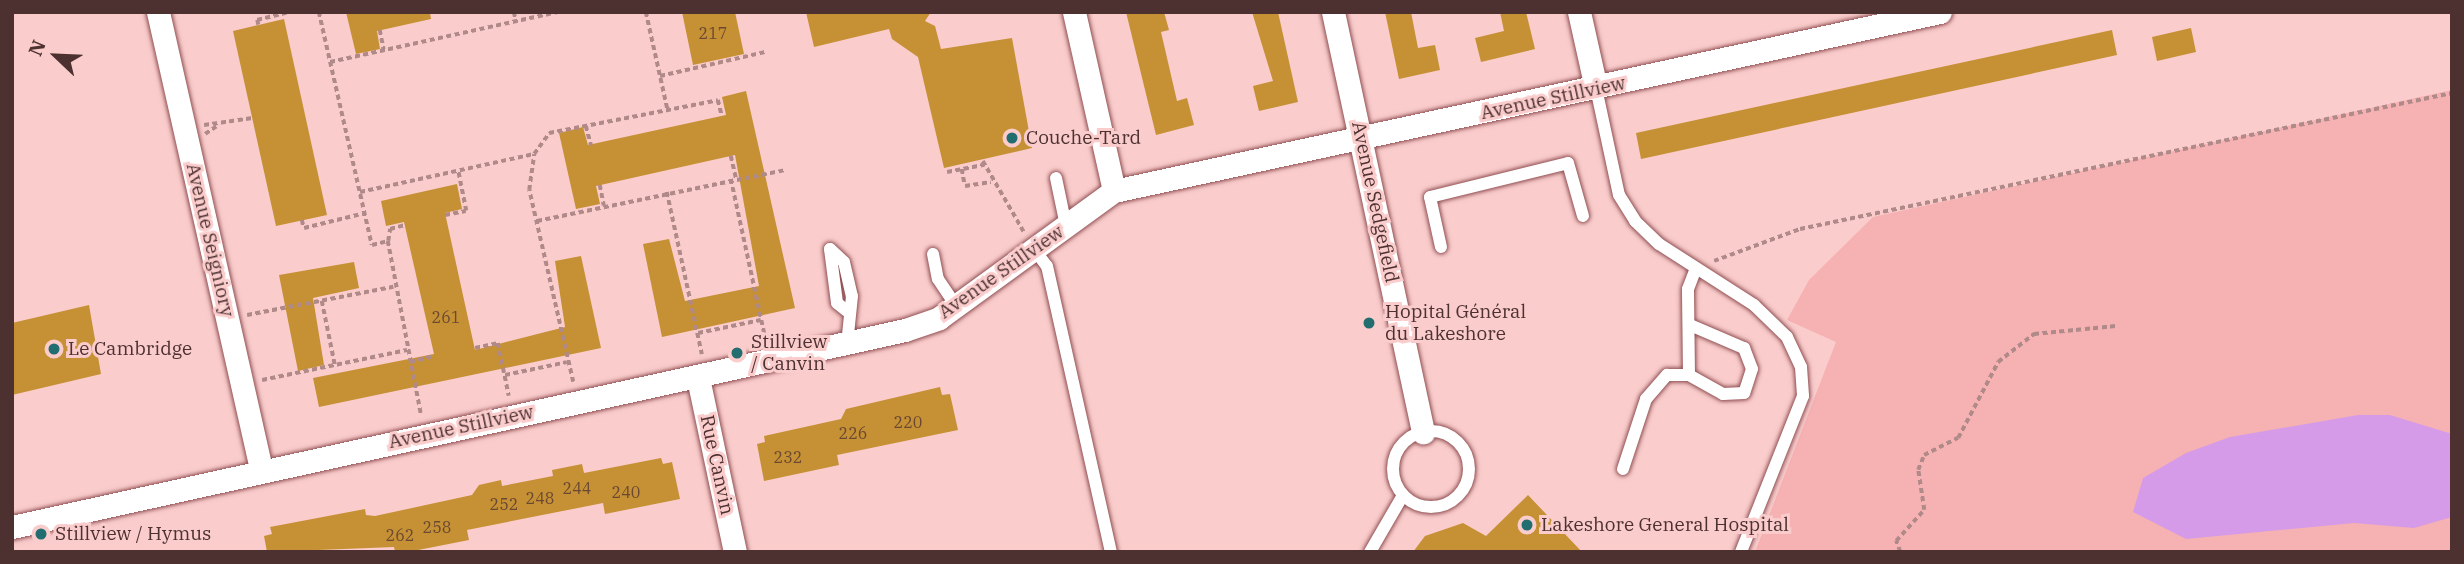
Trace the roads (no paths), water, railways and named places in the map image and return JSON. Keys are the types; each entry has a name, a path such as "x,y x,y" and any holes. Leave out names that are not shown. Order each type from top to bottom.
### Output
{"street":[{"name":"Avenue Seigniory","path":"158,12 261,468"},
{"path":"1074,12 1114,191"},
{"name":"Avenue Sedgefield","path":"1333,12 1423,432"},
{"path":"1579,12 1596,88"},
{"name":"Avenue Stillview","path":"12,527 701,369 847,344 905,330 956,306 1030,241 1066,226 1114,191 1362,141 1940,12"},
{"name":"Rue Canvin","path":"701,369 735,552"}],"lane":[{"path":"1596,88 1619,195 1635,221 1659,244 1754,305 1787,337 1801,367 1803,396 1741,552"},
{"path":"1441,247 1430,197 1568,163 1583,216"},
{"path":"1055,178 1066,226"},
{"path":"1030,241 1047,266 1111,552"},
{"path":"830,249 844,261 852,296 847,312 847,344"},
{"path":"933,254 938,279 956,306"},
{"path":"1689,375 1688,289 1696,268"},
{"path":"1623,469 1646,399 1667,375 1689,375 1723,394 1744,393 1752,369 1744,348 1690,324"},
{"path":"1423,432 1449,436 1459,444 1468,478 1454,500 1440,507 1426,507 1403,495 1395,481 1396,455 1423,432"},
{"path":"1370,552 1403,495"}],"place":[{"name":"Couche-Tard","path":"1012,138"},
{"name":"Hopital Général du Lakeshore","path":"1369,323"},
{"name":"Le Cambridge","path":"54,349"},
{"name":"Stillview / Canvin","path":"737,353"},
{"name":"Lakeshore General Hospital","path":"1527,525"},
{"name":"Stillview / Hymus","path":"41,534"}]}
